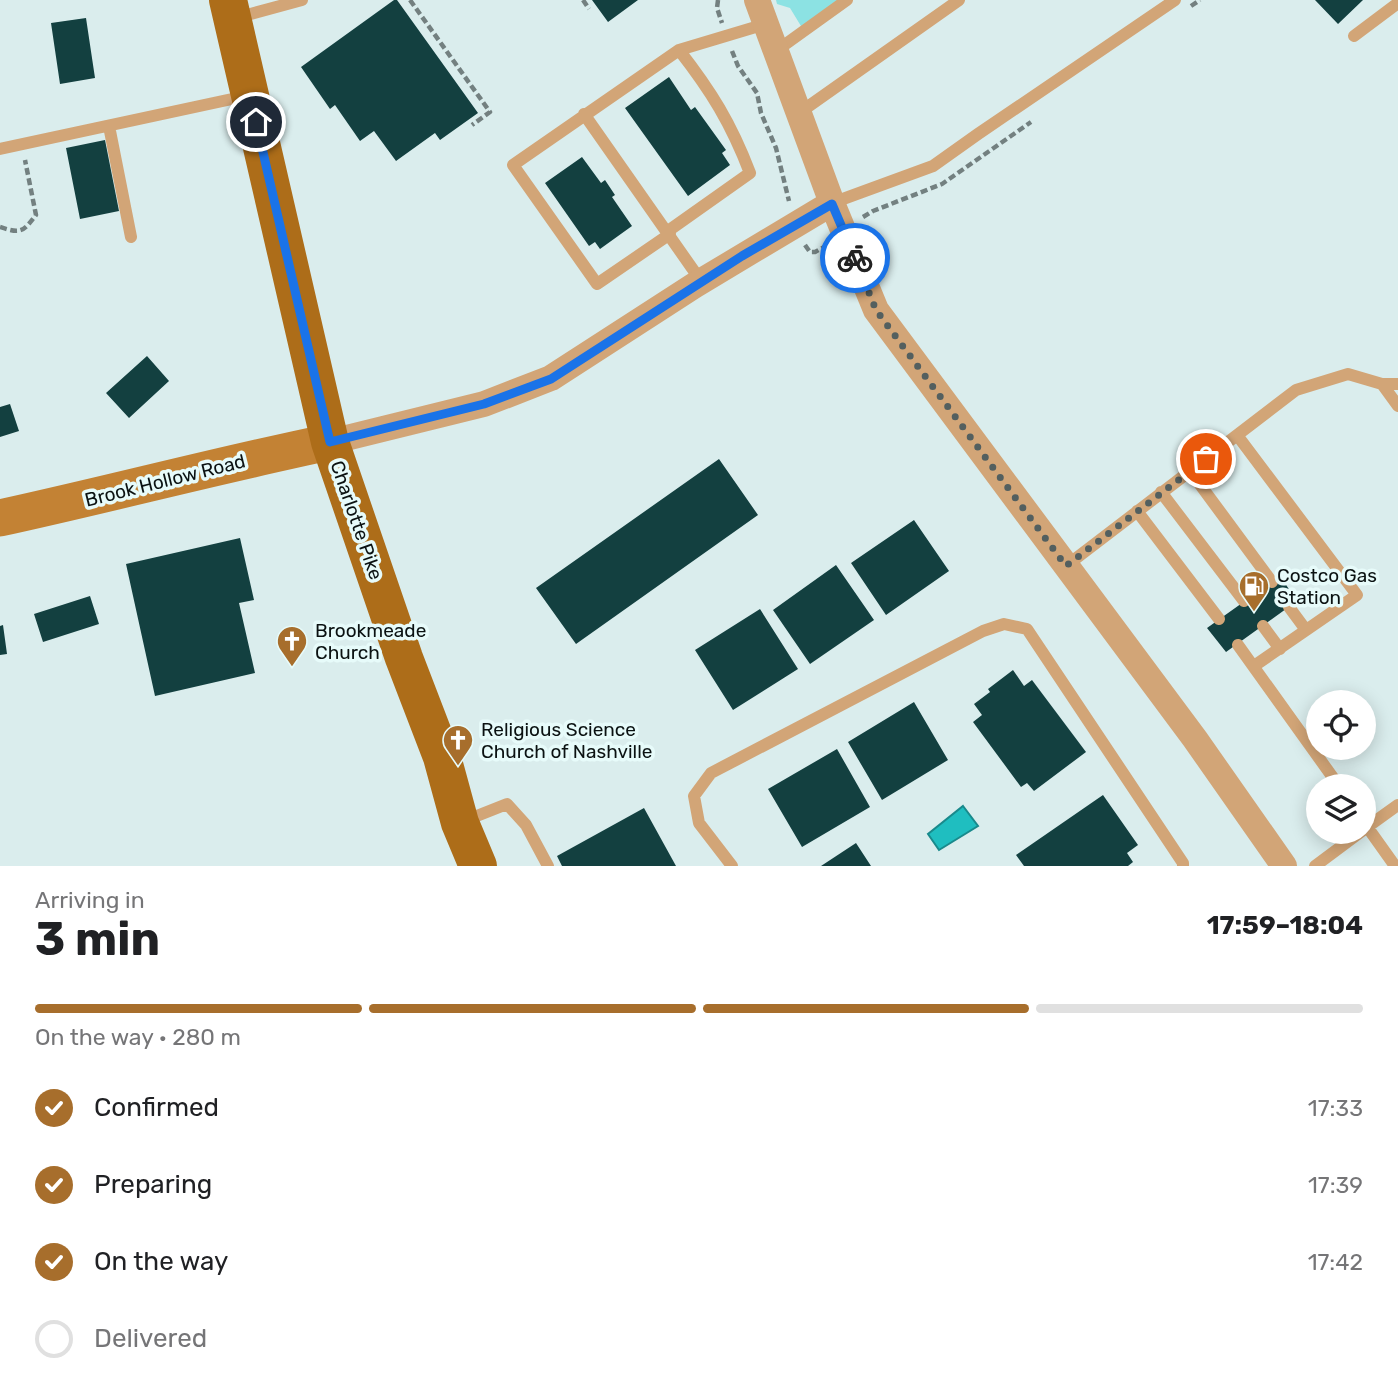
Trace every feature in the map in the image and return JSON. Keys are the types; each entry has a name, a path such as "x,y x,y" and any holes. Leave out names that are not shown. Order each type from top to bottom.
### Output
{"main road":[{"name":"Charlotte Pike","path":"230,10 330,442 404,658 442,757 460,823 478,866"}],"street":[{"path":"761,12 832,204 876,310 1195,739 1284,866"},
{"path":"330,442 484,404 551,379 701,281 832,204"},
{"name":"Brook Hollow Road","path":"0,518 93,498 227,463 330,442"}],"lane":[{"path":"230,10 302,0"},
{"path":"776,51 847,0"},
{"path":"799,113 959,0"},
{"path":"832,204 933,166 1175,0"},
{"path":"1354,36 1398,3"},
{"path":"679,50 719,104 731,125 750,173 597,284 513,165 679,50 726,36 761,12"},
{"path":"0,149 250,95"},
{"path":"589,111 701,281"},
{"path":"109,126 131,237"},
{"path":"1066,566 1297,390 1348,374 1382,384 1398,384"},
{"path":"1382,384 1398,406"},
{"path":"1237,435 1357,595 1254,666"},
{"path":"1190,471 1272,582"},
{"path":"1161,492 1244,601"},
{"path":"1137,511 1219,619"},
{"path":"1289,607 1306,630"},
{"path":"732,866 699,823 694,796 711,773 983,631 1004,624 1027,629 1184,863 1183,866"},
{"path":"1263,626 1280,649"},
{"path":"1238,645 1331,774"},
{"path":"460,823 507,804 526,825 548,866"},
{"path":"1376,819 1398,805"},
{"path":"1376,842 1395,866"},
{"path":"1315,866 1343,844"}],"path":[{"path":"410,0 490,112 472,125"},
{"path":"583,0 589,9"},
{"path":"718,0 717,8 726,36 738,65 757,93 761,113 776,148 794,225 810,252 814,253 859,230 861,220 867,214 942,184 1037,117"},
{"path":"1181,14 1200,0"},
{"path":"0,227 16,232 25,229 36,215 25,160"}],"shaded area":[{"path":"776,0 847,0 804,31 790,8 777,4"},
{"path":"963,806 978,826 939,850 928,834"}],"building":[{"path":"397,0 478,113 440,140 435,133 396,161 374,131 360,141 335,105 330,109 301,67"},
{"path":"592,0 638,0 608,22"},
{"path":"1315,0 1363,0 1338,24"},
{"path":"86,18 95,78 60,84 51,23"},
{"path":"669,77 691,110 695,107 726,150 722,153 730,165 688,196 625,108"},
{"path":"105,140 119,211 80,219 66,148"},
{"path":"582,157 601,183 605,180 615,195 612,197 632,226 600,249 595,242 589,246 545,183"},
{"path":"147,356 169,381 129,418 106,393"},
{"path":"10,404 19,431 0,437 0,407"},
{"path":"719,459 758,515 576,644 536,588"},
{"path":"914,520 949,571 886,615 851,563"},
{"path":"240,538 254,600 239,603 255,673 155,696 126,564"},
{"path":"836,565 874,620 810,664 773,610"},
{"name":"Costco Gas Station","path":"1280,576 1297,601 1226,652 1207,628"},
{"path":"90,596 99,624 43,642 34,614"},
{"path":"760,609 798,669 733,710 695,650"},
{"path":"3,625 7,654 0,655 0,626"},
{"path":"1013,670 1024,686 1032,680 1086,752 1034,791 1027,783 1021,787 973,722 982,715 974,704 990,692 988,689"},
{"path":"914,702 948,760 882,800 848,742"},
{"path":"837,749 870,807 802,847 768,789"},
{"path":"1103,795 1138,845 1127,853 1133,862 1128,866 1024,866 1016,855"},
{"path":"644,808 676,866 562,866 557,856"},
{"path":"856,843 871,866 821,866"}],"way so far":[{"path":"855,258 876,310 1066,566 1206,459"}],"place":[{"name":"Costco Gas Station","path":"1254,613"},
{"name":"Brookmeade Church","path":"292,668"},
{"name":"Religious Science Church of Nashville","path":"458,767"}],"route":[{"path":"256,122 330,442 484,404 551,379 762,243 832,204 855,258"}]}
